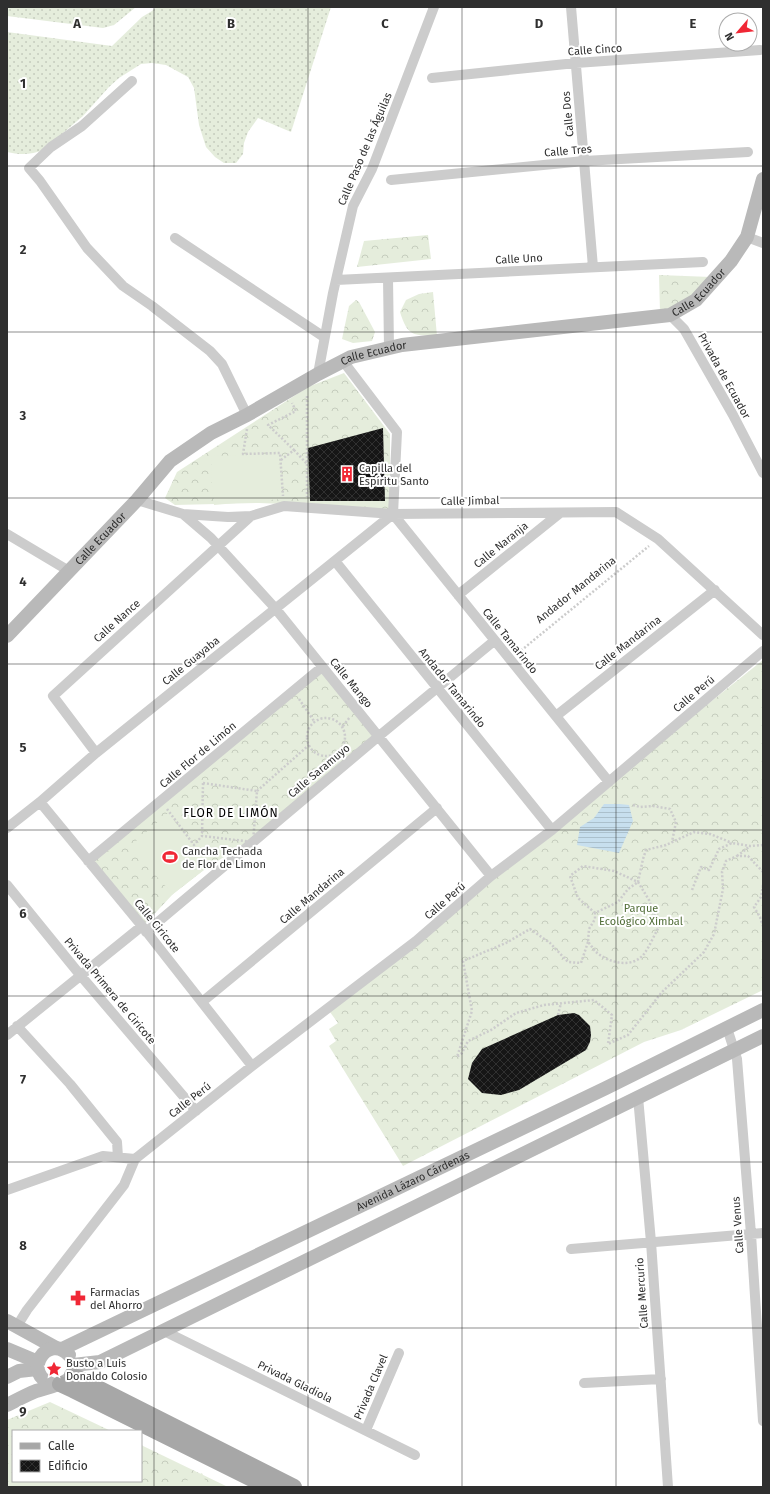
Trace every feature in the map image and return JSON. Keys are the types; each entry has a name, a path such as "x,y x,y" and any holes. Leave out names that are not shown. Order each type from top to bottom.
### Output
{"main road":[{"name":"Calle Ecuador","path":"7,636 137,500 170,461 211,433 247,415 318,374 351,357 402,345 670,315 696,300 731,261 747,237 763,179"},
{"name":"Avenida Lázaro Cárdenas","path":"59,1349 606,1088 763,1010"},
{"path":"7,1405 164,1331 763,1036"},
{"path":"606,1088 616,1108"},
{"path":"12,1323 70,1356 65,1377"},
{"path":"7,1349 38,1366"},
{"path":"59,1349 44,1352 40,1357 38,1366 39,1375 43,1380 65,1377 294,1487"},
{"path":"7,1378 19,1371 38,1366"},
{"path":"65,1377 79,1392 268,1487"}],"street":[{"name":"Calle Paso de las Águilas","path":"318,374 324,337 353,206 372,169 434,7"},
{"name":"Calle Dos","path":"571,7 593,267"},
{"name":"Calle Cinco","path":"432,78 576,63 760,50"},
{"path":"132,81 82,126 51,147 29,168 40,181 87,248 123,286 152,306 210,351 222,364 247,415"},
{"name":"Calle Tres","path":"392,180 584,162 748,152"},
{"path":"747,237 763,243"},
{"path":"175,238 324,337"},
{"name":"Calle Uno","path":"336,280 703,262"},
{"path":"388,278 389,348"},
{"name":"Privada de Ecuador","path":"670,315 684,329 733,415 763,473"},
{"path":"343,361 397,432 393,514"},
{"name":"Calle Jimbal","path":"137,500 183,514 228,517 251,516 284,506 393,514 616,512 658,539 763,635"},
{"name":"Calle Naranja","path":"458,595 560,513"},
{"name":"Calle Mango","path":"183,514 211,538 275,608 491,876"},
{"name":"Calle Guayaba","path":"7,828 40,802 96,753 393,514"},
{"name":"Calle Tamarindo","path":"393,514 609,782"},
{"name":"Calle Nance","path":"96,753 53,696 251,516"},
{"path":"7,534 69,571"},
{"name":"Andador Tamarindo","path":"335,562 552,830"},
{"name":"Calle Mandarina","path":"556,716 715,590"},
{"path":"378,736 494,641"},
{"name":"Calle Perú","path":"12,1323 27,1310 124,1185 135,1159 252,1066 416,941 491,876 552,830 763,651"},
{"name":"Calle Flor de Limón","path":"88,862 322,667"},
{"name":"Calle Saramuyo","path":"7,1035 253,842 378,736"},
{"name":"Calle Ciricote","path":"40,802 144,929 252,1066"},
{"name":"Calle Mandarina","path":"202,1002 437,808"},
{"name":"Privada Primera de Ciricote","path":"7,886 81,976 196,1111"},
{"path":"17,1026 70,1084 117,1142 118,1157"},
{"name":"Calle Venus","path":"728,1028 737,1059 751,1234 763,1421"},
{"name":"Calle Mercurio","path":"638,1098 651,1242 668,1487"},
{"path":"7,1190 103,1156 135,1159"},
{"path":"571,1249 763,1233"},
{"name":"Privada Gladiola","path":"164,1331 415,1455"},
{"name":"Privada Clavel","path":"366,1430 399,1353"},
{"path":"584,1383 661,1379"}],"path":[{"path":"301,395 307,392 308,507"},
{"path":"290,400 296,411 268,425 307,464"},
{"path":"247,415 249,421 243,454 280,453 284,506"},
{"path":"280,460 294,450"},
{"name":"Andador Mandarina","path":"509,659 658,539"},
{"path":"293,691 314,721"},
{"path":"326,717 333,718 343,726 346,738 341,750 336,754 324,756 318,754 309,745 308,732 314,721 326,717"},
{"path":"202,836 253,842 257,791 309,745"},
{"path":"162,800 194,845 202,836 203,783 257,791"},
{"path":"633,805 640,807 653,806 670,809 676,822 672,842"},
{"path":"595,913 618,902 628,889 638,882 642,859 646,850 672,842 694,832 710,834 732,843 750,846 763,845"},
{"path":"692,890 701,867 709,870 719,849 732,843"},
{"path":"595,913 589,929 588,942 581,963 568,962 550,942 530,930 506,943 463,961 472,1011 457,1057 462,1053 468,1041 491,1030 516,1013 544,1005 594,1000 612,1015 608,1044 628,1035 662,992 704,952 714,934 723,890 722,872 726,861 737,856 750,846"},
{"path":"737,856 748,856 763,872"},
{"path":"588,942 597,952 612,961 625,964 644,955 659,927 649,900 638,882 614,871 583,866 570,876 578,898 595,913"},
{"path":"763,885 761,897 754,907 762,917 763,926"},
{"path":"558,1015 561,1003"}],"green space":[{"path":"7,7 136,7 114,25 103,28 7,16"},
{"path":"156,7 331,7 291,132 258,118 248,132 244,143 243,154 236,163 224,163 215,157 206,147 199,125 194,88 188,77 166,65 152,63 141,64 119,78 83,116 43,150 25,154 7,152 7,32 112,46 142,17"},
{"path":"428,235 431,259 357,267 364,241"},
{"path":"659,275 711,277 692,299 660,312"},
{"path":"433,292 437,336 417,335 412,333 406,326 400,312 406,300 419,294"},
{"path":"356,300 359,302 375,332 372,341 353,343 342,339 349,306"},
{"path":"344,373 390,434 390,512 307,505 259,503 175,505 165,498 177,472 308,387"},
{"path":"278,454 281,499 214,505 211,473 212,456"},
{"name":"Parque Ecológico Ximbal","path":"763,660 763,990 681,1030 644,1042 403,1166 329,1046 336,1041 329,1029 338,1023 327,1008"},
{"path":"322,669 375,735 256,838 209,866 173,894 144,925 92,862"},
{"name":"Cancha Techada de Flor de Limon","path":"168,813 209,866 173,894 129,847"},
{"path":"50,1402 109,1430 12,1430 12,1482 142,1482 142,1445 228,1487 7,1487 7,1420"},
{"path":"202,1473 208,1487 174,1487"}],"water":[{"path":"604,804 629,805 633,821 619,853 577,845 580,827 594,818"}],"building":[{"name":"Capilla del Espíritu Santo","path":"383,428 385,501 310,501 308,448"},
{"path":"574,1013 579,1015 590,1026 590,1042 586,1050 519,1090 501,1095 482,1093 468,1079 472,1063 482,1049 558,1015"}],"place":[{"name":"Capilla del Espíritu Santo","path":"347,474"},
{"name":"Cancha Techada de Flor de Limon","path":"170,857"},
{"name":"Farmacias del Ahorro","path":"78,1298"},
{"name":"Busto a Luis Donaldo Colosio","path":"54,1369"}],"district":[{"name":"FLOR DE LIMÓN","path":"231,813"}]}
